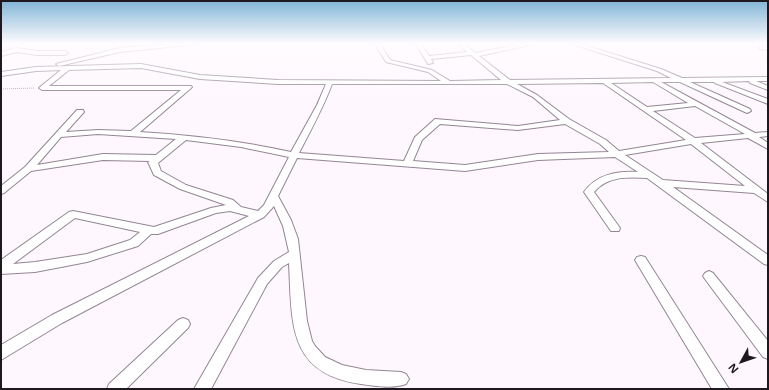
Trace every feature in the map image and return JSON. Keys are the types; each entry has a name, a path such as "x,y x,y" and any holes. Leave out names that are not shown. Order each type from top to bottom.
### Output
{"street":[{"path":"1,74 36,69 65,62"},
{"path":"392,62 436,74 448,83"},
{"path":"429,62 436,74"},
{"path":"483,62 506,81 536,96 566,121 603,142 617,154 768,261"},
{"path":"634,62 659,70 747,111"},
{"path":"36,69 147,66 200,77 272,82 656,82 768,79"},
{"path":"42,88 68,68"},
{"path":"134,133 200,77"},
{"path":"711,80 768,102"},
{"path":"747,80 768,88"},
{"path":"604,81 693,141 768,199"},
{"path":"1,353 57,319 260,215 268,207 321,105 330,82"},
{"path":"656,82 752,135 768,146"},
{"path":"42,88 188,88"},
{"path":"647,109 696,104"},
{"path":"2,189 28,169 80,112"},
{"path":"407,164 418,139 438,121 518,128 566,121"},
{"path":"59,135 98,132 184,137 294,155 465,168 538,157 617,154 693,141 768,134"},
{"path":"184,137 157,158 153,165 157,173 187,189 229,202 237,209"},
{"path":"28,169 103,157 157,158"},
{"path":"615,228 589,192 593,187 616,175 647,175"},
{"path":"661,184 768,190"},
{"path":"273,196 282,210 289,228 294,254 303,331 306,342 315,357 332,369 351,376 401,379"},
{"path":"1,268 73,214 148,231 162,230 210,211 225,208 237,209 260,215"},
{"path":"1,268 35,267 87,258 134,243 148,231"},
{"path":"202,389 244,316 262,281 278,264 294,254"},
{"path":"641,260 721,389"},
{"path":"709,276 768,352"},
{"path":"115,389 183,324"}],"path":[{"path":"1,89 42,88"}]}
